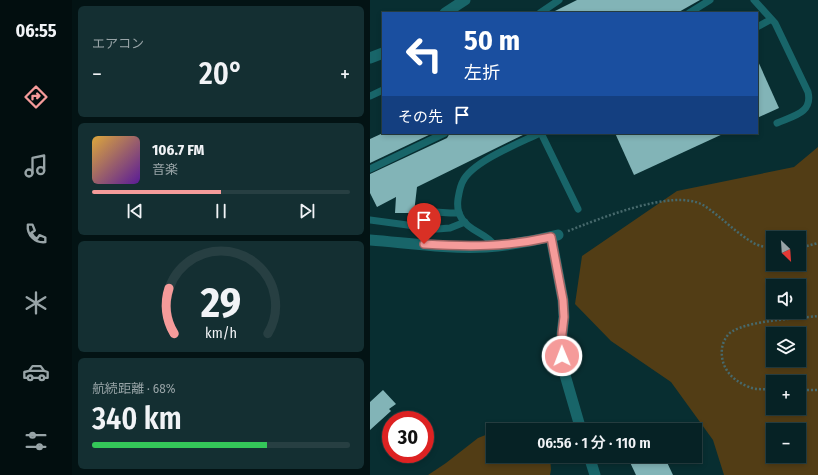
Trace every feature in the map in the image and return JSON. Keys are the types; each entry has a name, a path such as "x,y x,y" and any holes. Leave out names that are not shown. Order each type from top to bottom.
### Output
{"street":[{"path":"447,12 465,0"},
{"path":"370,58 382,53"},
{"path":"370,240 451,246 495,246 524,243 555,236 564,317 562,356 565,376 579,423"},
{"path":"591,463 595,475"}],"lane":[{"path":"541,12 559,0"},
{"path":"691,12 710,0"},
{"path":"754,0 770,20 775,23 808,92 809,103 804,110 777,123"},
{"path":"758,26 770,20"},
{"path":"370,96 382,90"},
{"path":"370,169 443,134"},
{"path":"495,246 491,239 474,230 462,220 457,208 459,192 463,180 486,160 539,134"},
{"path":"541,134 578,209"},
{"path":"422,211 459,213"},
{"path":"370,220 437,229 450,228 465,222"}],"path":[{"path":"555,236 606,216 642,206 672,200 689,200 702,205 734,230 757,245 766,246"},
{"path":"806,246 818,243"},
{"path":"766,389 750,388 735,379 726,371 721,357 723,342 729,334 744,326 818,316"},
{"path":"806,390 818,390"}],"shaded area":[{"path":"818,147 818,475 724,475 713,440 671,382 611,341 575,304 582,256 677,191 794,167"},
{"path":"486,435 486,463 550,463 550,475 428,475 478,438"}],"building":[{"path":"577,0 700,0 679,12 553,12"},
{"path":"758,61 779,108 758,118"},
{"path":"382,133 431,134 370,163 370,139"},
{"path":"449,134 525,134 417,187 414,213 395,213 396,197 377,207 370,193 370,174 447,138"},
{"path":"615,134 723,134 634,175"},
{"path":"383,390 396,404 389,409 391,411 382,411 382,419 370,430 370,402"},
{"path":"630,463 667,463 673,475 636,475"}],"route":[{"path":"424,244 485,247 524,243 551,237 563,300 564,317 562,356"}]}
